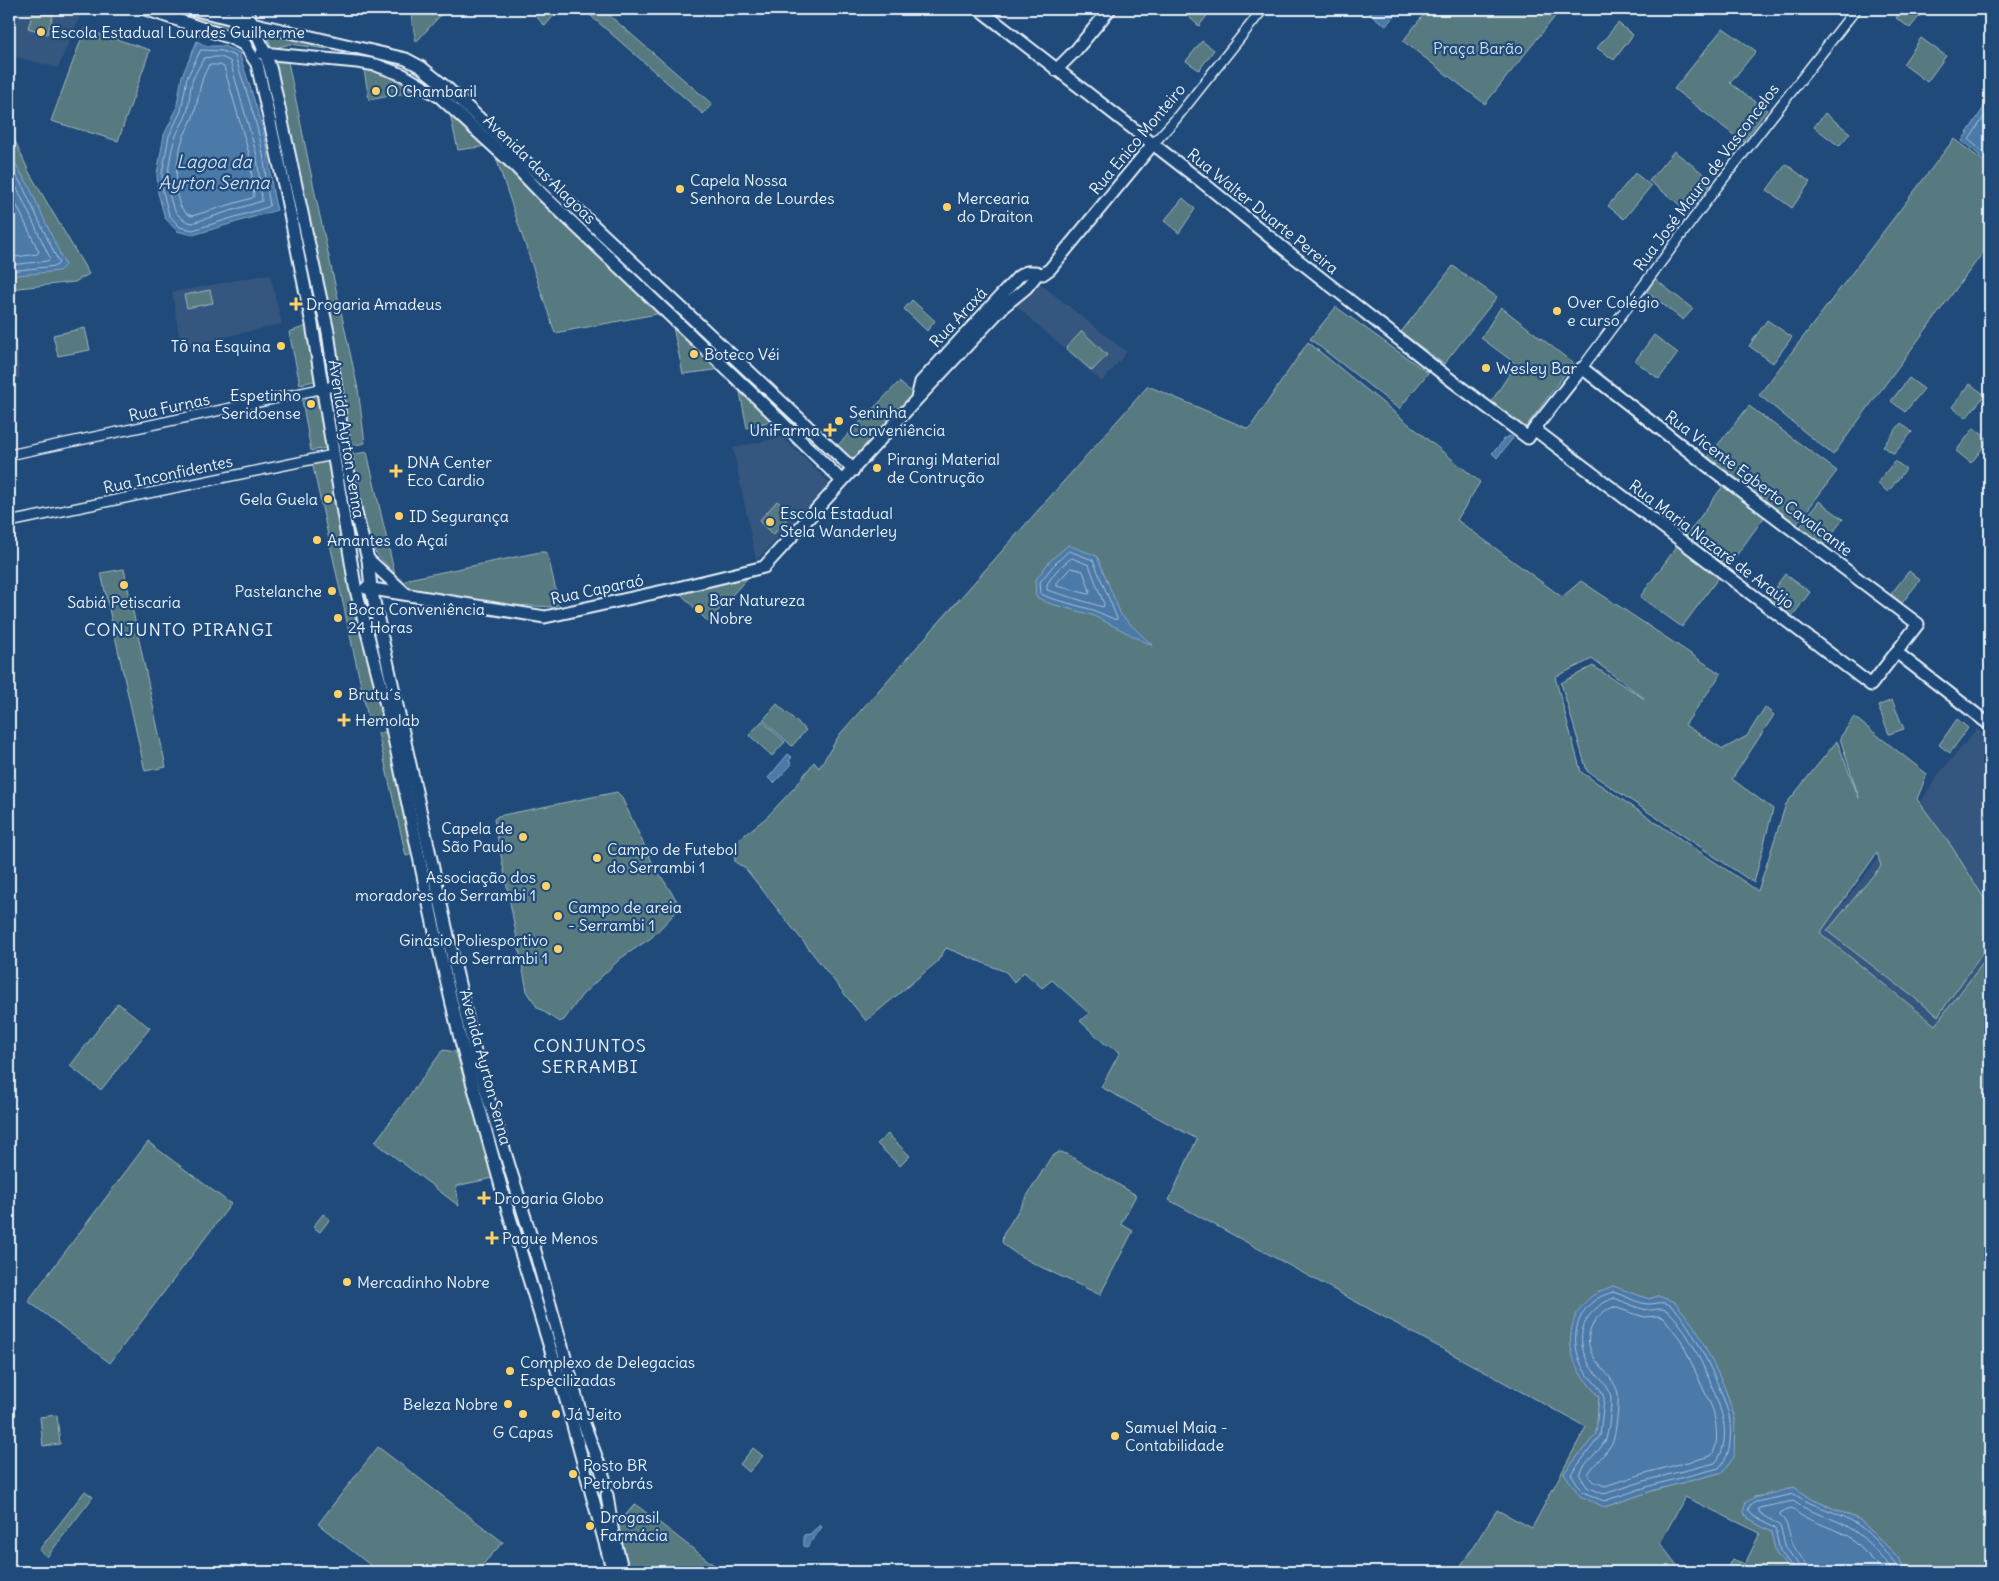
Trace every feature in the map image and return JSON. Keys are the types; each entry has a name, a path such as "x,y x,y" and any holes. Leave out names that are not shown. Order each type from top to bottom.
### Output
{"main road":[{"name":"Avenida das Alagoas","path":"145,9 231,38 257,52 376,65 403,75 436,94 516,167 842,481"},
{"name":"Avenida das Alagoas","path":"190,9 406,59 421,67 447,88 854,470"},
{"name":"Avenida Ayrton Senna","path":"234,9 244,44 254,58 259,74 303,274 355,586 391,724 444,946 583,1421 606,1474"},
{"name":"Avenida Ayrton Senna","path":"246,9 267,54 326,324 334,386 357,518 368,559 372,588 444,946 459,1034 505,1201 564,1393 613,1572"},
{"name":"Rua Walter Duarte Pereira","path":"979,9 1153,144 1298,260 1531,433"},
{"path":"1056,70 1076,50 1110,9"},
{"name":"Rua Enico Monteiro","path":"1035,276 1043,274 1050,269 1153,144"},
{"name":"Rua Araxá","path":"764,567 917,399 921,382 1012,292 1022,274 1035,276"},
{"path":"685,330 694,321"},
{"name":"Rua José Mauro de Vasconcelos","path":"1531,433 1582,368"},
{"name":"Rua Vicente Egberto Cavalcante","path":"1582,368 1709,467 1918,624 1896,652"},
{"path":"758,399 768,389"},
{"name":"Rua Maria Nazaré de Araújo","path":"1531,433 1871,685 1896,652"},
{"path":"351,565 356,560 368,559 406,593"},
{"name":"Rua Caparaó","path":"355,586 545,616 764,567"},
{"path":"1896,652 1990,725"},
{"path":"607,1495 598,1498 590,1489 594,1478 606,1474 610,1484 607,1495 613,1534 623,1572"}],"street":[{"name":"Rua Enico Monteiro","path":"1153,144 1174,121 1263,9"},
{"name":"Rua José Mauro de Vasconcelos","path":"1582,368 1720,183 1856,9"},
{"name":"Rua Furnas","path":"9,455 334,386"},
{"name":"Rua Inconfidentes","path":"9,522 333,455"}],"shaded area":[{"name":"Escola Estadual Lourdes Guilherme","path":"9,9 83,9 58,68 9,55"},
{"path":"270,274 282,324 181,347 172,292"},
{"path":"1038,282 1127,352 1102,382 1015,305"},
{"path":"9,304 12,304 20,378 9,381"},
{"name":"Escola Estadual Stela Wanderley","path":"782,437 830,483 756,561 733,448"},
{"path":"1977,729 1990,740 1990,954 1935,1025 1820,933 1918,807 1938,775"}],"green space":[{"path":"34,9 55,9 47,34 28,28"},
{"path":"165,9 189,9 232,20 237,32"},
{"path":"410,9 446,9 416,42"},
{"path":"529,9 559,9 545,26"},
{"path":"583,9 602,9 712,104 703,114"},
{"path":"1184,9 1212,9 1199,26 1182,11"},
{"name":"Praça Barão","path":"1428,9 1561,9 1485,104 1403,41"},
{"path":"1903,9 1925,9 1910,28 1896,18"},
{"path":"1618,23 1633,35 1614,60 1597,48"},
{"path":"264,27 330,46 327,49 290,44 275,48 271,46"},
{"path":"1723,28 1756,51 1730,83 1767,110 1743,142 1674,89"},
{"path":"85,29 150,50 118,141 51,121"},
{"path":"1921,38 1946,56 1927,82 1903,64"},
{"path":"1202,41 1214,50 1199,70 1186,61"},
{"path":"285,56 288,62 358,389 365,443 350,446 347,443 296,160 274,58"},
{"path":"363,64 427,89 369,100"},
{"path":"449,109 487,146 458,150"},
{"path":"1825,113 1850,133 1839,146 1814,127"},
{"path":"9,127 29,172 89,274 75,282 9,289"},
{"path":"1954,139 1990,166 1990,243 1833,455 1759,395"},
{"path":"1674,151 1713,181 1689,212 1649,181"},
{"path":"495,155 662,313 555,333"},
{"path":"1786,164 1810,182 1792,208 1767,190"},
{"path":"1635,173 1651,186 1624,219 1608,206"},
{"path":"1183,198 1195,209 1179,233 1164,221"},
{"path":"1453,266 1497,297 1444,364 1401,332"},
{"path":"1655,279 1693,309 1683,320 1647,292"},
{"path":"210,290 213,303 187,308 184,295"},
{"path":"912,300 935,321 927,331 904,309"},
{"path":"1336,307 1428,373 1399,409 1310,339"},
{"path":"1501,307 1573,363 1525,428 1491,402 1516,364 1481,338"},
{"path":"1767,320 1792,337 1773,363 1749,346"},
{"path":"675,325 718,367 715,370 683,374 673,327"},
{"path":"307,326 317,376 315,381 300,384 289,332"},
{"path":"85,328 90,350 58,356 53,335"},
{"path":"1082,331 1107,355 1092,371 1066,348"},
{"path":"1654,335 1678,353 1659,379 1635,361"},
{"path":"1308,342 1480,482 1457,520 1562,597 1581,581 1721,674 1685,725 1723,749 1747,736 1765,707 1774,715 1732,779 1773,809 1754,883 1587,771 1561,683 1593,666 1645,699 1592,659 1555,677 1581,772 1758,891 1786,804 1837,741 1859,798 1840,738 1854,717 1927,774 1917,799 1952,847 1990,905 1990,943 1938,1016 1827,931 1881,866 1877,853 1820,933 1935,1025 1990,954 1990,1572 1908,1572 1894,1553 1860,1520 1809,1498 1794,1487 1778,1493 1754,1497 1748,1519 1771,1532 1776,1553 1791,1572 1725,1572 1732,1559 1745,1564 1760,1533 1685,1497 1660,1543 1682,1572 1470,1572 1460,1567 1497,1510 1532,1528 1586,1427 1169,1200 1197,1139 1101,1087 1120,1052 1105,1044 1080,1021 1089,1013 1052,980 1042,988 1024,972 1014,982 1006,972 946,948 937,962 866,1021 745,868 735,862 734,845 737,841 767,817 794,788 814,762 819,768 840,734 1148,386 1249,429","holes":["1633,1294 1649,1299 1658,1296 1724,1386 1735,1419 1723,1472 1655,1490 1604,1507 1564,1473 1596,1434 1599,1397 1580,1373"]},
{"path":"1909,378 1924,389 1905,412 1891,401"},
{"path":"899,382 914,394 853,461 837,446"},
{"path":"1970,384 1985,395 1966,418 1952,407"},
{"path":"739,387 775,420 747,428"},
{"path":"318,391 326,448 311,451 301,394"},
{"path":"1749,406 1837,471 1796,525 1708,457"},
{"path":"1901,423 1912,432 1894,454 1883,446"},
{"path":"1974,428 1989,440 1971,463 1956,451"},
{"path":"367,452 395,575 371,547 350,455"},
{"path":"332,458 341,535 356,622 363,639 385,718 369,722 312,462"},
{"path":"1895,461 1906,469 1888,492 1877,483"},
{"path":"1723,486 1765,516 1728,567 1686,536"},
{"path":"777,501 792,513 773,535 759,521"},
{"path":"1819,501 1843,519 1824,545 1800,527"},
{"path":"1677,546 1719,577 1682,627 1640,597"},
{"path":"545,552 548,556 559,604 553,607 494,604 406,589 403,583 408,579"},
{"path":"124,569 166,767 145,771 101,573"},
{"path":"1909,571 1920,580 1902,603 1891,594"},
{"path":"751,574 708,622 678,591"},
{"path":"1785,574 1810,592 1791,618 1766,600"},
{"path":"1892,700 1904,729 1889,734 1878,706"},
{"path":"777,704 806,730 792,746 763,720"},
{"path":"1957,719 1968,728 1950,753 1939,745"},
{"path":"762,721 785,742 772,756 749,735"},
{"path":"389,731 417,853 406,856 378,733"},
{"path":"617,792 621,796 653,864 679,904 679,909 651,938 621,958 582,995 564,1020 559,1022 537,1007 527,991 494,819 498,816"},
{"path":"118,1003 150,1028 101,1090 70,1066"},
{"path":"443,1050 456,1052 493,1178 456,1186 459,1206 375,1142"},
{"path":"888,1134 910,1156 900,1166 877,1144"},
{"path":"148,1142 231,1204 110,1363 28,1301"},
{"path":"1059,1152 1067,1154 1136,1195 1121,1224 1133,1231 1100,1295 1018,1255 1002,1242 1003,1235 1051,1157"},
{"path":"323,1214 330,1219 320,1232 313,1227"},
{"path":"57,1415 60,1444 43,1446 40,1417"},
{"path":"378,1447 503,1542 476,1572 379,1572 318,1524"},
{"path":"753,1448 763,1456 749,1472 740,1464"},
{"path":"85,1491 93,1497 47,1557 39,1550"},
{"path":"635,1504 723,1572 630,1572 617,1525"}],"water":[{"path":"1363,9 1399,9 1386,26"},
{"name":"Lagoa da Ayrton Senna","path":"197,41 206,46 223,46 239,52 265,139 277,210 193,235 177,231 165,218 158,193 157,174 164,135 176,110 182,76"},
{"path":"1990,98 1990,164 1962,141"},
{"path":"9,154 28,184 65,265 59,271 9,276"},
{"path":"1510,436 1513,438 1497,458 1492,453 1503,439"},
{"path":"1068,545 1097,556 1121,615 1153,646 1092,615 1048,603 1036,597 1035,581 1049,562"},
{"path":"788,754 792,757 789,761 792,764 774,783 768,778"},
{"path":"1613,1286 1649,1299 1658,1296 1675,1302 1697,1330 1724,1386 1735,1419 1734,1457 1723,1472 1655,1490 1604,1507 1580,1496 1564,1473 1596,1434 1599,1397 1582,1376 1575,1363 1571,1342 1573,1322 1577,1312 1592,1296"},
{"path":"1794,1487 1809,1498 1860,1520 1894,1553 1908,1572 1791,1572 1776,1553 1771,1532 1748,1519 1743,1512 1746,1502"},
{"path":"820,1525 822,1527 807,1547 804,1546 804,1535 810,1534"}],"place":[{"name":"Escola Estadual Lourdes Guilherme","path":"41,32"},
{"name":"O Chambaril","path":"376,91"},
{"name":"Capela Nossa Senhora de Lourdes","path":"680,189"},
{"name":"Mercearia do Draiton","path":"947,207"},
{"name":"Drogaria Amadeus","path":"296,304"},
{"name":"Over Colégio e curso","path":"1557,311"},
{"name":"Tō na Esquina","path":"281,346"},
{"name":"Boteco Véi","path":"694,354"},
{"name":"Wesley Bar","path":"1486,368"},
{"name":"Espetinho Seridoense","path":"311,404"},
{"name":"Seninha Conveniência","path":"839,421"},
{"name":"UniFarma","path":"830,430"},
{"name":"Pirangi Material de Contrução","path":"877,468"},
{"name":"DNA Center Eco Cardio","path":"396,471"},
{"name":"Gela Guela","path":"328,499"},
{"name":"ID Segurança","path":"399,516"},
{"name":"Escola Estadual Stela Wanderley","path":"770,522"},
{"name":"Amantes do Açaí","path":"317,540"},
{"name":"Sabiá Petiscaria","path":"124,585"},
{"name":"Pastelanche","path":"332,591"},
{"name":"Bar Natureza Nobre","path":"699,609"},
{"name":"Boca Conveniência 24 Horas","path":"338,618"},
{"name":"Brutu´s","path":"338,694"},
{"name":"Hemolab","path":"344,720"},
{"name":"Capela de São Paulo","path":"523,837"},
{"name":"Campo de Futebol do Serrambi 1","path":"597,858"},
{"name":"Associação dos moradores do Serrambi 1","path":"546,886"},
{"name":"Campo de areia - Serrambi 1","path":"558,916"},
{"name":"Ginásio Poliesportivo do Serrambi 1","path":"558,949"},
{"name":"Drogaria Globo","path":"484,1198"},
{"name":"Pague Menos","path":"492,1238"},
{"name":"Mercadinho Nobre","path":"347,1282"},
{"name":"Complexo de Delegacias Especilizadas","path":"510,1371"},
{"name":"Beleza Nobre","path":"508,1404"},
{"name":"G Capas","path":"523,1414"},
{"name":"Já Jeito","path":"556,1414"},
{"name":"Samuel Maia - Contabilidade","path":"1115,1436"},
{"name":"Posto BR Petrobrás","path":"573,1474"},
{"name":"Drogasil Farmácia","path":"590,1526"}],"district":[{"name":"CONJUNTO PIRANGI","path":"179,629"},
{"name":"CONJUNTOS SERRAMBI","path":"590,1055"}]}
